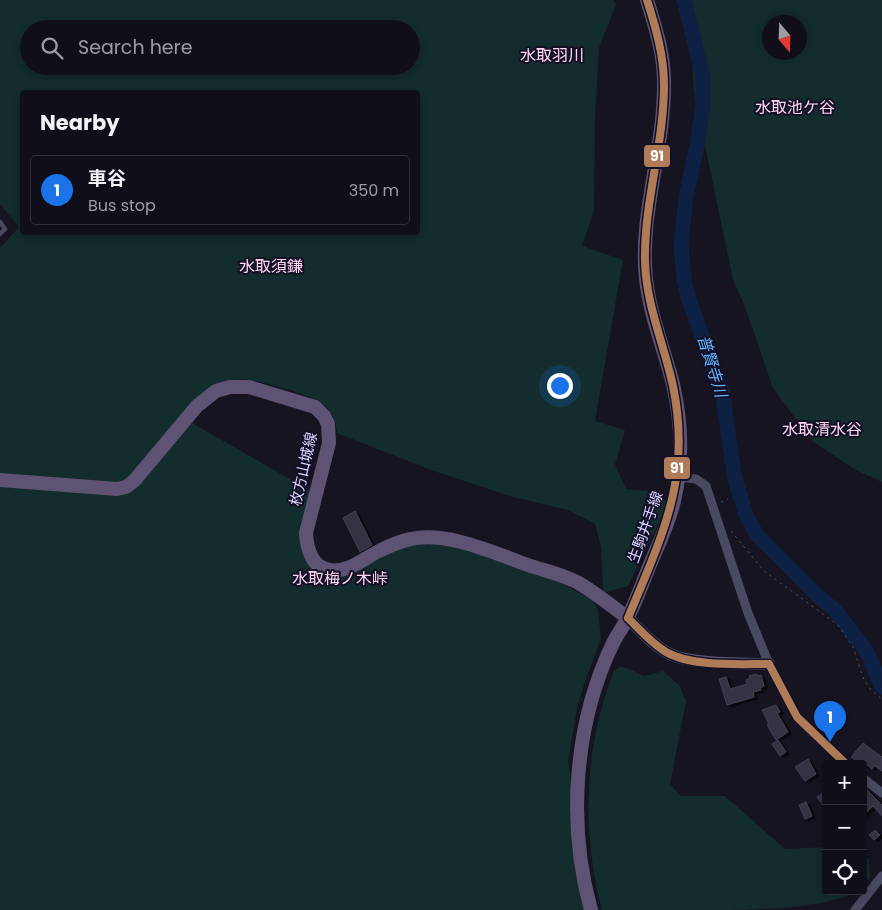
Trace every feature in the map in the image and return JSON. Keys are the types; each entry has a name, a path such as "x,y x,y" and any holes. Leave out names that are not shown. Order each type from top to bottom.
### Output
{"main road":[{"name":"生駒井手線","path":"591,910 579,847 577,805 580,763 587,721 594,691 613,642 628,618 668,520 678,478 681,445 677,406 650,303 646,277 646,233 664,86 660,45 647,0"},
{"name":"枚方山城線","path":"0,480 117,489 126,487 197,406 216,391 230,386 250,387 315,407 327,420 329,443 306,533 312,558 323,569 333,571 347,568 379,551 410,539 444,538 580,584 628,618"}],"street":[{"path":"678,478 696,479 704,483 719,522 748,613 768,664 797,717 842,760"},
{"path":"628,618 662,649 686,660 768,664"},
{"path":"867,781 882,793"},
{"path":"855,910 882,876"}],"lane":[{"path":"0,222 5,229 0,234"}],"path":[{"path":"719,522 726,524 764,571 838,625 853,647 864,680 871,690 882,699"}],"green space":[{"path":"0,0 613,0 616,4 599,48 595,117 594,210 582,246 623,260 595,421 625,430 615,464 626,489 660,492 666,502 663,514 628,586 603,593 601,547 595,524 568,510 513,497 431,470 337,433 332,414 318,401 289,390 250,380 230,381 127,481 113,484 51,477 0,474 0,248 19,227 0,204"},
{"path":"689,0 882,0 882,482 854,469 812,441 773,388 744,304 733,280 694,93"},
{"path":"192,423 311,491 301,525 315,570 403,547 432,543 467,550 556,580 592,600 598,609 601,639 578,704 568,761 572,784 572,848 584,910 0,910 0,485 134,487"},
{"path":"622,666 644,676 663,671 679,685 686,701 670,784 681,796 725,796 785,849 822,847 822,895 847,895 826,902 784,908 602,910 591,850 589,790 591,759 597,729 614,671"},
{"path":"867,858 869,859 870,878 867,881"}],"building":[{"path":"355,511 372,545 360,552 343,518"},
{"path":"757,674 758,676 761,675 764,686 760,688 761,690 753,692 754,697 727,705 719,679 726,677 730,689 747,684 746,680 750,678 749,676"},
{"path":"776,705 780,712 777,713 788,732 776,740 767,725 769,724 762,710"},
{"path":"778,740 786,752 780,756 772,744"},
{"path":"863,743 882,757 882,771 875,766 872,769 867,765 867,760 856,760 851,757"},
{"path":"808,759 816,774 805,781 795,767"},
{"path":"867,790 882,805 882,816 873,806 867,812"},
{"path":"822,794 822,804 817,797"},
{"path":"806,802 812,816 805,819 799,805"},
{"path":"875,830 880,835 874,840 869,835"}],"waterway":[{"name":"普賢寺川","path":"684,0 703,77 703,105 686,197 681,244 684,279 688,297 722,392 735,479 746,515 757,535 818,596 835,610 867,652 882,687"}],"transit line":[{"name":"91","path":"628,618 662,533 676,478 679,450 678,419 673,386 652,309 646,277 645,261 648,217 661,129 664,85 663,63 659,42 647,0"},
{"name":"91","path":"628,618 655,645 677,657 716,664 769,664"},
{"name":"91","path":"769,664 797,717 842,760"}],"place":[{"name":"車谷","path":"830,742"}],"district":[{"name":"水取羽川","path":"552,55"},
{"name":"水取池ケ谷","path":"795,107"},
{"name":"水取須鎌","path":"271,266"},
{"name":"水取清水谷","path":"822,429"},
{"name":"水取梅ノ木峠","path":"340,578"}]}
